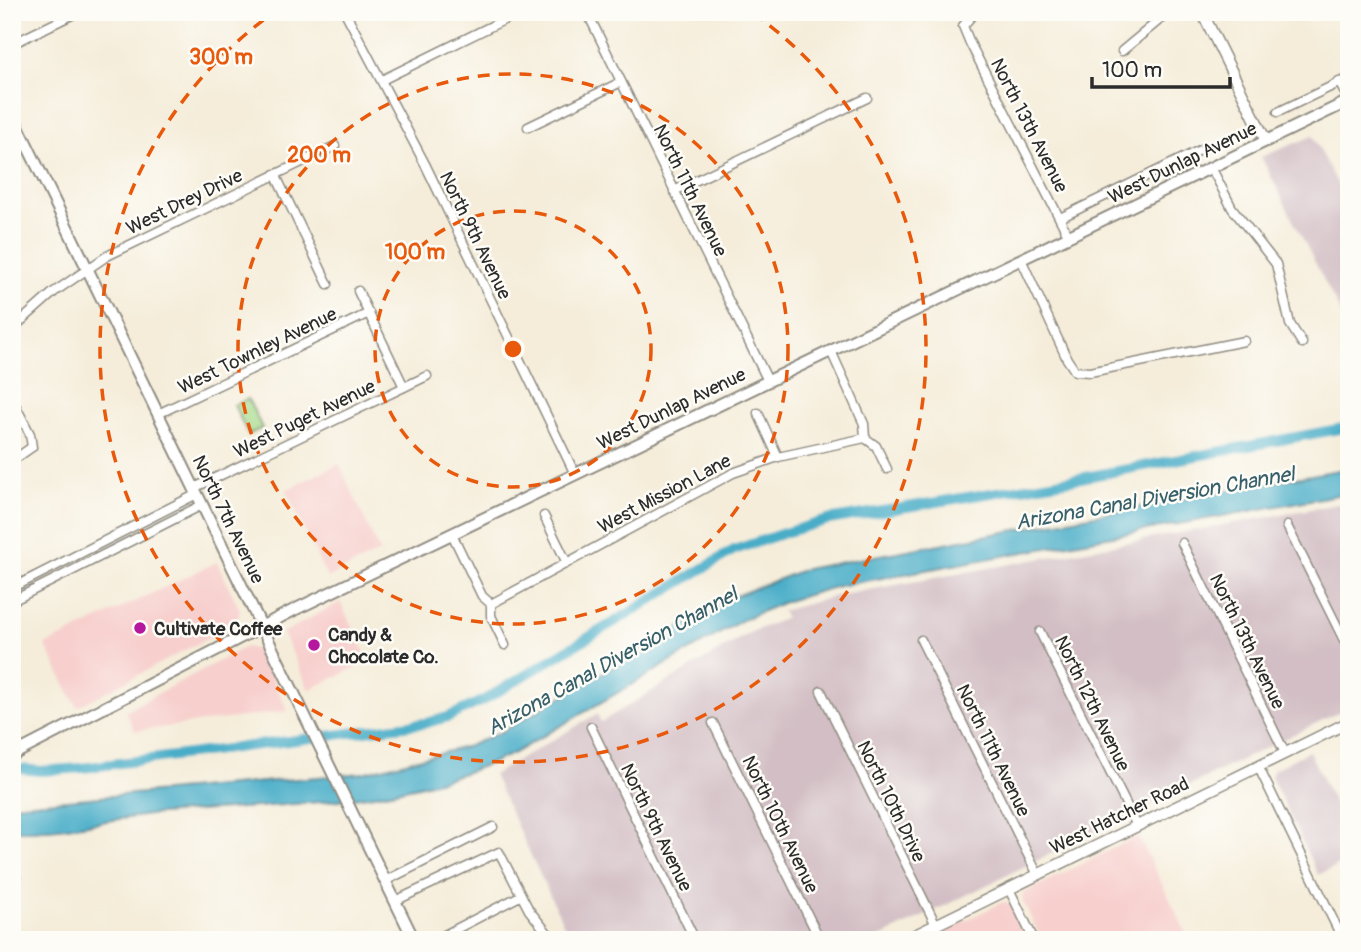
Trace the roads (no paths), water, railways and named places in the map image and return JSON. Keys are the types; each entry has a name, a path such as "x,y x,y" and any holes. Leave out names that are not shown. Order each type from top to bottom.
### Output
{"main road":[{"name":"West Dunlap Avenue","path":"12,755 262,626 1349,101"},
{"name":"North 7th Avenue","path":"12,114 352,809 395,901 409,938"}],"street":[{"path":"12,44 78,12"},
{"name":"North 9th Avenue","path":"345,12 367,58 382,80 575,474"},
{"path":"382,80 520,12"},
{"name":"North 11th Avenue","path":"587,12 768,381"},
{"name":"North 13th Avenue","path":"975,12 963,26 1069,237"},
{"path":"1122,51 1168,12"},
{"path":"1202,12 1266,141"},
{"name":"West Dunlap Avenue","path":"1278,112 1349,78"},
{"path":"528,127 621,82"},
{"path":"1339,82 1349,101"},
{"path":"674,191 867,99"},
{"name":"West Drey Drive","path":"12,328 54,292 107,256 335,146"},
{"name":"West Dunlap Avenue","path":"1060,218 1204,148"},
{"path":"1210,167 1232,208 1276,264 1290,324 1303,343"},
{"path":"275,174 328,284"},
{"path":"1021,260 1075,371 1090,372 1244,341"},
{"path":"358,291 404,387"},
{"name":"West Townley Avenue","path":"158,415 369,313"},
{"path":"831,351 864,424 865,438 876,446 887,469"},
{"name":"West Puget Avenue","path":"12,588 196,491 427,376"},
{"path":"12,399 30,434 32,447 12,461"},
{"path":"758,414 778,457"},
{"name":"West Mission Lane","path":"491,604 718,480 778,457 865,438"},
{"path":"12,601 202,505"},
{"path":"544,516 567,563"},
{"path":"1287,526 1349,650"},
{"path":"452,534 482,596 491,604 491,616 505,645"},
{"name":"North 13th Avenue","path":"1182,543 1285,753"},
{"path":"35,577 40,587"},
{"name":"North 12th Avenue","path":"1040,632 1137,826"},
{"name":"North 11th Avenue","path":"921,640 1038,875"},
{"name":"North 10th Drive","path":"821,691 936,925"},
{"name":"West Hatcher Road","path":"905,940 1349,722"},
{"name":"North 10th Avenue","path":"713,723 820,940"},
{"name":"North 9th Avenue","path":"591,727 695,940"},
{"path":"1258,766 1343,940"},
{"path":"385,881 493,827"},
{"path":"395,901 499,852 520,896 554,940"},
{"path":"1009,889 1034,940"},
{"path":"435,940 520,896"}],"water":[{"path":"1349,468 1349,493 838,586 787,601 746,618 514,753 471,771 428,784 340,800 160,814 68,827 12,830 12,805 362,773 469,746 503,731 730,598 805,569"}],"waterway":[{"path":"12,768 41,771 82,768 426,723 448,717 484,700 734,550 784,533 828,520 1070,480 1349,427"}],"place":[{"name":"Cultivate Coffee","path":"140,628"},
{"name":"Candy & Chocolate Co.","path":"314,645"}],"water label":[{"name":"Arizona Canal Diversion Channel","path":"1155,498"},
{"name":"Arizona Canal Diversion Channel","path":"612,661"}]}
